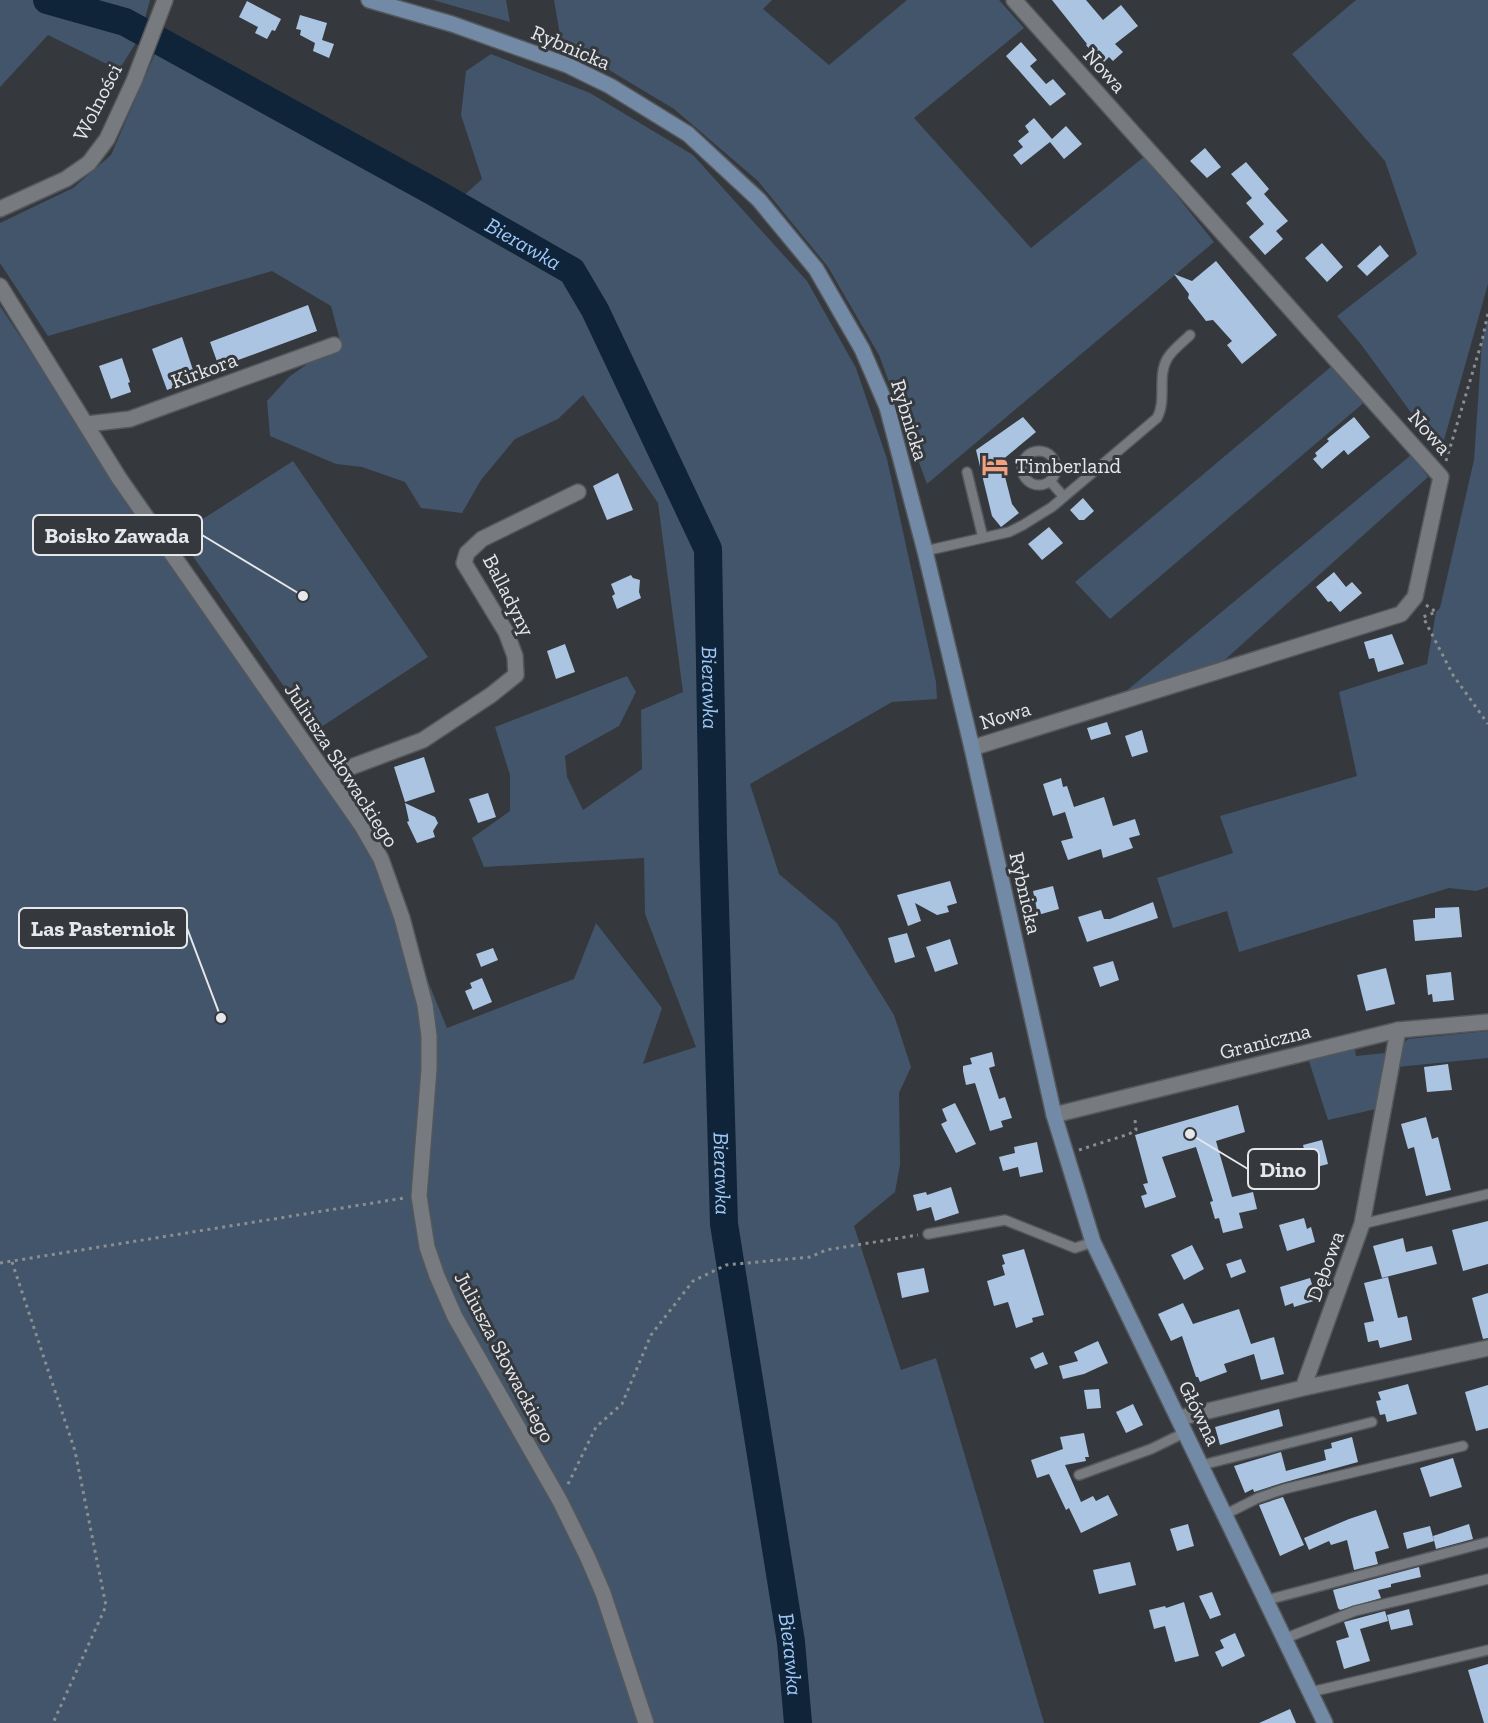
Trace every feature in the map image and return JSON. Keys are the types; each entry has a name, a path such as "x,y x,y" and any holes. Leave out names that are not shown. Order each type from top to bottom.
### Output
{"main road":[{"name":"Rybnicka","path":"369,0 452,24 534,52 610,86 688,134 759,200 816,269 862,349 887,407 925,551 972,748 1054,1116"},
{"name":"Główna","path":"1054,1116 1094,1242 1325,1723"}],"street":[{"name":"Nowa","path":"972,748 1401,614 1415,597 1441,477 1014,0"},
{"name":"Wolności","path":"0,209 66,179 89,163 107,139 134,81 164,3"},
{"name":"Juliusza Słowackiego","path":"0,286 119,478 362,826 381,859 402,918 425,1005 429,1036 429,1069 419,1196 427,1247 436,1276 454,1317 560,1501 587,1556 603,1593 646,1723"},
{"name":"Kirkora","path":"87,424 130,419 334,345"},
{"name":"Balladyny","path":"327,776 423,741 491,695 516,675 515,656 506,632 464,563 467,553 482,539 578,492"},
{"name":"Graniczna","path":"1054,1116 1398,1030 1488,1022"},
{"name":"Dębowa","path":"1303,1388 1362,1224 1398,1030"},
{"path":"1183,1425 1303,1388 1488,1348"}],"lane":[{"path":"925,551 1009,532 1064,497 1157,418 1161,410 1163,372 1167,359 1190,335"},
{"path":"967,472 983,538"},
{"path":"1050,481 1064,497"},
{"path":"1362,1224 1488,1194"},
{"path":"928,1234 1005,1220 1076,1248 1094,1242"},
{"path":"1202,1465 1372,1422"},
{"path":"1079,1475 1151,1449 1183,1425"},
{"path":"1226,1514 1258,1498 1284,1489 1463,1446"},
{"path":"1267,1600 1488,1542"},
{"path":"1286,1638 1355,1611 1488,1579"},
{"path":"1311,1692 1488,1650"}],"path":[{"path":"1441,477 1482,341 1488,313"},
{"path":"1415,597 1436,612 1423,617 1453,675 1488,724"},
{"path":"1066,1155 1129,1134 1136,1130 1135,1120"},
{"path":"0,1263 419,1196"},
{"path":"560,1501 596,1427 622,1404 651,1335 693,1281 726,1265 768,1263 810,1257 826,1250 928,1234"},
{"path":"12,1262 75,1451 106,1606 53,1723"}],"shaded area":[{"path":"0,0 150,0 140,36 119,70 48,35 0,87"},
{"path":"433,0 506,0 510,22"},
{"path":"554,0 772,0 763,9 829,65 907,0 999,0 1024,28 914,118 1031,248 1145,156 1214,242 927,484 879,355 828,267 758,181 674,109 561,41"},
{"path":"1356,0 1488,0 1488,284 1442,447 1415,418 1360,343 1337,316 1417,254 1385,161 1292,54"},
{"path":"158,47 447,211 482,179 461,115 466,71 491,54 590,93 693,155 807,281 856,368 887,459 936,682 937,699 892,702 750,784 779,874 837,923 894,1015 911,1067 899,1093 900,1165 895,1192 854,1226 901,1370 936,1358 1044,1723 798,1723 787,1577 770,1452 763,1494 792,1723 0,1723 0,306 163,551 372,854 402,918 447,1028 574,979 596,923 662,1008 643,1064 696,1047 645,914 644,858 484,867 472,838 510,811 510,775 495,727 627,676 636,692 619,726 565,756 567,777 583,810 642,769 641,710 683,692 658,503 583,395 558,419 515,439 481,480 462,513 421,508 405,482 362,467 336,464 270,436 267,401 289,377 334,345 341,344 331,306 272,271 48,336 0,263 0,223 73,188 111,155"},
{"path":"1488,319 1488,887 1476,891 1449,888 1239,952 1227,911 1173,928 1157,878 1233,853 1220,816 1357,776 1339,692 1427,664 1436,612 1440,608 1474,460 1482,341"},
{"path":"1332,366 1367,400 1110,619 1075,582"},
{"path":"1411,455 1428,477 1219,665 1125,692"},
{"path":"293,461 428,657 315,731 178,535"},
{"path":"1488,1031 1488,1058 1397,1067 1401,1046 1408,1039"},
{"path":"1355,1049 1356,1056 1385,1053 1376,1109 1328,1120 1308,1058"}],"building":[{"path":"1052,0 1086,0 1103,20 1121,5 1138,26 1115,44 1123,52 1113,61 1109,57 1102,64"},
{"path":"247,1 281,19 275,31 272,30 267,39 255,33 258,27 239,17"},
{"path":"300,15 327,23 322,40 334,44 329,58 313,51 315,43 300,35 301,30 296,29"},
{"path":"1021,42 1037,60 1030,66 1046,84 1053,79 1066,94 1050,106 1006,56"},
{"path":"1034,118 1052,139 1066,126 1082,144 1064,159 1050,142 1021,165 1013,155 1023,147 1018,141 1029,132 1025,126"},
{"path":"1205,148 1221,167 1207,178 1190,161"},
{"path":"1246,162 1269,189 1264,194 1288,221 1276,231 1283,239 1265,255 1249,237 1264,224 1246,203 1252,198 1231,174"},
{"path":"1322,243 1343,267 1327,282 1305,258"},
{"path":"1380,245 1389,256 1367,276 1357,266"},
{"path":"1216,261 1277,335 1242,364 1227,345 1232,341 1213,320 1206,321 1188,298 1189,294 1174,274 1192,281"},
{"path":"308,305 317,331 219,367 210,342"},
{"path":"182,337 196,379 167,390 152,349"},
{"path":"122,358 131,392 111,399 99,366"},
{"path":"1023,417 1036,432 1001,461 1012,504 1019,513 1001,527 992,516 976,450"},
{"path":"1354,417 1370,437 1348,455 1344,450 1322,469 1313,459 1317,456 1315,453 1329,441 1327,439"},
{"path":"618,473 633,510 607,520 593,486"},
{"path":"1083,498 1094,511 1084,520 1079,520 1070,510"},
{"path":"1049,527 1063,543 1042,560 1028,544"},
{"path":"1334,572 1346,587 1352,582 1362,593 1340,612 1316,587"},
{"path":"631,575 640,580 641,598 617,609 612,596 615,594 611,584"},
{"path":"1392,634 1404,664 1378,672 1374,658 1369,659 1364,642"},
{"path":"565,644 575,672 556,679 547,651"},
{"path":"1107,722 1111,734 1091,740 1087,728"},
{"path":"1142,730 1148,752 1132,757 1125,736"},
{"path":"424,757 435,792 405,802 394,767"},
{"path":"1061,778 1063,787 1067,786 1074,807 1104,797 1113,826 1135,819 1140,835 1129,838 1133,848 1103,858 1101,849 1068,860 1061,841 1073,838 1065,812 1053,816 1043,784"},
{"path":"488,793 496,817 478,823 469,799"},
{"path":"405,803 435,817 438,823 433,831 435,837 417,843 407,822 409,821"},
{"path":"950,881 957,903 947,906 949,912 937,915 915,903 921,921 908,926 897,895"},
{"path":"1053,886 1059,909 1038,915 1033,891"},
{"path":"1153,902 1158,918 1087,942 1078,917 1101,910 1104,919 1110,919"},
{"path":"1459,907 1462,937 1415,941 1413,920 1435,918 1435,908"},
{"path":"907,933 915,957 895,963 888,938"},
{"path":"950,939 958,964 935,972 926,947"},
{"path":"493,948 498,960 481,967 476,954"},
{"path":"1113,961 1119,980 1100,987 1093,967"},
{"path":"1386,968 1395,1004 1366,1011 1357,975"},
{"path":"1451,972 1454,1000 1433,1002 1432,994 1428,995 1426,975"},
{"path":"482,978 492,1002 473,1010 465,991 472,988 470,983"},
{"path":"992,1052 995,1066 989,1068 999,1099 1005,1097 1012,1118 1001,1121 1003,1127 990,1131 975,1083 966,1085 963,1066 972,1064 970,1058"},
{"path":"1448,1064 1452,1090 1427,1092 1424,1067"},
{"path":"955,1103 976,1144 956,1153 941,1124 947,1121 942,1109"},
{"path":"1238,1105 1245,1132 1216,1141 1232,1197 1253,1192 1257,1209 1239,1213 1243,1228 1223,1233 1219,1218 1215,1219 1210,1202 1213,1201 1196,1147 1162,1157 1176,1197 1145,1208 1141,1196 1147,1194 1143,1184 1148,1183 1135,1135"},
{"path":"1426,1117 1432,1139 1438,1137 1451,1190 1426,1196 1414,1147 1408,1149 1401,1124"},
{"path":"1322,1140 1328,1164 1309,1169 1303,1145"},
{"path":"1037,1142 1043,1172 1020,1177 1018,1167 1003,1171 999,1157 1015,1153 1014,1147"},
{"path":"951,1187 959,1213 935,1221 931,1207 917,1211 913,1195 926,1192 927,1195"},
{"path":"1304,1218 1307,1229 1311,1227 1315,1242 1287,1251 1279,1225"},
{"path":"1488,1221 1488,1264 1463,1271 1452,1230"},
{"path":"1403,1238 1406,1252 1432,1246 1437,1264 1382,1278 1373,1246"},
{"path":"1192,1245 1204,1269 1184,1280 1171,1255"},
{"path":"1024,1249 1044,1315 1032,1318 1033,1322 1016,1328 1008,1302 994,1306 987,1281 1005,1275 1002,1255"},
{"path":"1241,1259 1246,1272 1231,1278 1226,1264"},
{"path":"924,1268 929,1292 902,1298 897,1273"},
{"path":"1388,1277 1398,1318 1407,1316 1412,1340 1380,1348 1378,1340 1368,1342 1364,1323 1374,1321 1364,1283"},
{"path":"1310,1278 1317,1300 1294,1307 1293,1303 1285,1306 1280,1287"},
{"path":"1488,1293 1488,1338 1483,1339 1472,1298"},
{"path":"1183,1303 1193,1324 1239,1309 1251,1344 1274,1337 1284,1374 1261,1380 1254,1354 1224,1364 1227,1372 1200,1382 1196,1377 1182,1336 1171,1341 1158,1314"},
{"path":"1098,1341 1108,1363 1084,1374 1063,1379 1059,1366 1078,1361 1074,1352"},
{"path":"1043,1352 1048,1364 1035,1369 1030,1358"},
{"path":"1408,1384 1417,1414 1387,1422 1385,1414 1380,1415 1376,1401 1381,1400 1378,1392"},
{"path":"1488,1385 1488,1428 1476,1431 1465,1392"},
{"path":"1099,1389 1101,1408 1087,1409 1084,1390"},
{"path":"1133,1404 1143,1425 1126,1433 1116,1412"},
{"path":"1279,1409 1283,1426 1220,1445 1215,1427"},
{"path":"1084,1433 1089,1457 1085,1457 1086,1461 1065,1465 1081,1502 1093,1496 1096,1501 1108,1495 1118,1515 1081,1533 1069,1508 1066,1510 1049,1474 1037,1478 1031,1460 1063,1449 1060,1437"},
{"path":"1352,1437 1358,1462 1254,1492 1253,1489 1245,1493 1234,1466 1281,1452 1286,1471 1326,1460 1324,1450 1332,1448 1331,1443"},
{"path":"1453,1458 1462,1487 1430,1497 1420,1468"},
{"path":"1283,1497 1304,1545 1280,1556 1259,1505"},
{"path":"1376,1510 1389,1548 1375,1552 1378,1564 1354,1570 1347,1540 1331,1545 1329,1541 1309,1550 1304,1538"},
{"path":"1188,1524 1194,1546 1177,1551 1170,1529"},
{"path":"1469,1524 1473,1539 1436,1549 1433,1536"},
{"path":"1430,1526 1434,1541 1407,1549 1403,1533"},
{"path":"1130,1562 1136,1585 1099,1594 1093,1570"},
{"path":"1419,1567 1421,1577 1391,1584 1391,1587 1378,1590 1381,1598 1340,1610 1338,1608 1333,1590"},
{"path":"1212,1592 1221,1615 1210,1619 1199,1596"},
{"path":"1184,1602 1199,1656 1175,1662 1165,1626 1154,1629 1149,1610 1165,1606 1166,1608"},
{"path":"1409,1609 1413,1625 1391,1630 1387,1615"},
{"path":"1385,1611 1388,1621 1360,1629 1370,1661 1344,1669 1336,1641 1349,1637 1344,1622"},
{"path":"1235,1633 1245,1656 1222,1667 1215,1652 1224,1648 1220,1640"},
{"path":"1488,1664 1488,1723 1484,1723 1468,1670"},
{"path":"1290,1709 1296,1723 1259,1723"}],"waterway":[{"name":"Bierawka","path":"47,0 125,22 434,192 572,271 595,310 708,549 713,836 724,1224 791,1642 798,1723"}],"place":[{"name":"Timberland","path":"995,465"},
{"name":"Boisko Zawada","path":"303,596"},
{"name":"Las Pasterniok","path":"221,1018"},
{"name":"Dino","path":"1190,1134"}]}
